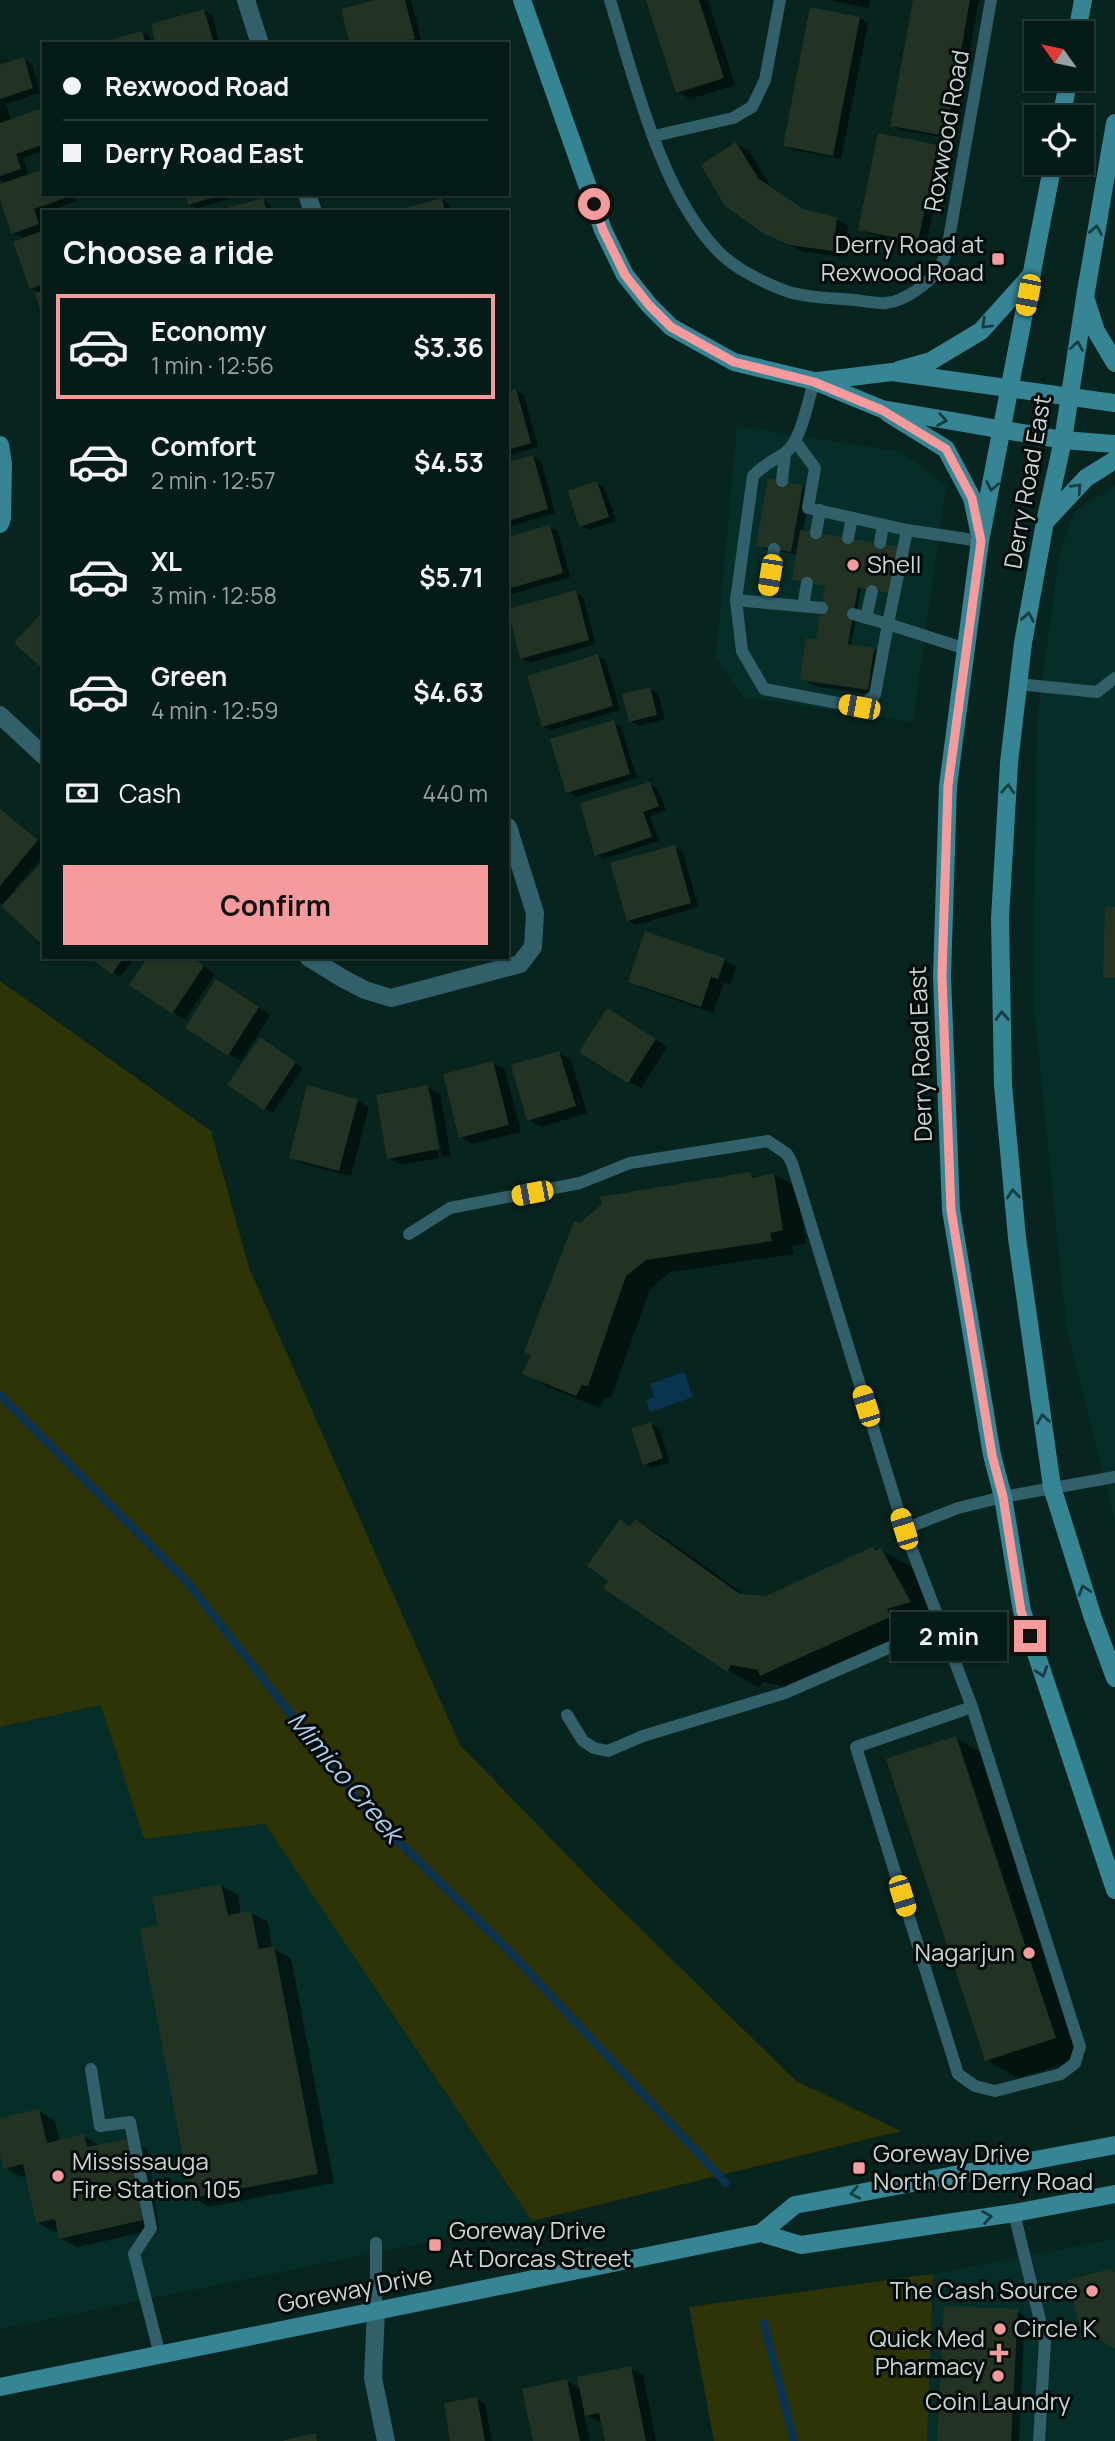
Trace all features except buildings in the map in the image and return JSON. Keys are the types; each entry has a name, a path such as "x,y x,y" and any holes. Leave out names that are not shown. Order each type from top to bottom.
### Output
{"main road":[{"path":"522,0 603,230 625,275 649,305 671,327 734,362 814,382 882,410 946,449 972,498 981,541"},
{"path":"1079,21 1083,0"},
{"name":"Derry Road East","path":"1115,123 1068,396 1063,440 1045,522 1018,684 1000,918 1003,1085 1017,1238 1052,1487 1115,1678"},
{"name":"Derry Road East","path":"1051,175 981,541 966,649 948,786 942,976 951,1210 989,1441 1003,1497 1021,1611 1115,1890"},
{"path":"814,382 892,372 931,361 981,331 1032,274"},
{"path":"1085,297 1096,331 1115,363"},
{"path":"892,372 1115,403"},
{"path":"882,410 1063,440 1115,444"},
{"path":"0,445 3,491 0,524"},
{"path":"1045,522 1086,478 1115,460"},
{"name":"Goreway Drive","path":"0,2387 761,2233 795,2205 1115,2145"},
{"name":"Goreway Drive","path":"761,2233 801,2245 1014,2213 1115,2194"}],"street":[{"path":"246,0 259,42"},
{"path":"0,715 42,754"},
{"path":"311,959 365,990 391,998 520,964 533,947 535,913 509,830"},
{"path":"376,2311 373,2378 386,2441"}],"lane":[{"name":"Roxwood Road","path":"610,0 654,136 675,190 692,221 729,261 789,293 887,303 906,297 925,283 939,269 947,250 991,0"},
{"path":"654,136 733,118 752,107 765,80 780,0"},
{"path":"814,382 796,442 785,453 766,462 753,476 736,600 742,650 764,689 859,707 875,695 907,530"},
{"path":"796,442 815,468 808,508 907,530 981,541"},
{"path":"782,481 785,453"},
{"path":"816,533 820,510"},
{"path":"848,538 852,518"},
{"path":"880,543 883,525"},
{"path":"766,602 774,549"},
{"path":"803,606 807,583"},
{"path":"866,618 872,591"},
{"path":"736,600 822,608"},
{"path":"853,614 966,649"},
{"path":"1018,684 1097,692 1115,678"},
{"path":"409,1234 450,1208 580,1183 630,1163 757,1141 768,1141 787,1154 904,1529 972,1707 1080,2047 1075,2063 1061,2074 995,2091 975,2085 958,2074 856,1747 972,1707"},
{"path":"904,1529 958,1508 1052,1487 1115,1477"},
{"path":"567,1715 583,1741 594,1748 608,1751 643,1736 785,1693 941,1625"},
{"path":"91,2070 100,2126 130,2122 152,2228 134,2254 160,2355"},
{"path":"1014,2213 1045,2341 1039,2441"},
{"path":"376,2243 376,2311"}],"shaded area":[{"path":"737,426 902,452 946,485 913,722 743,697 716,658"},
{"path":"1115,486 1115,1520 1067,1331 1033,998 1037,723 1059,556 1074,512"},
{"path":"101,1705 144,1839 265,1824 532,2221 0,2329 0,1727"},
{"path":"1115,2239 1115,2441 927,2441 933,2274"}],"green space":[{"path":"0,981 211,1131 249,1268 460,1745 599,1888 796,2081 901,2131 532,2221 265,1824 144,1839 101,1705 0,1727"},
{"path":"933,2274 927,2441 714,2441 689,2307"}],"water":[{"path":"684,1372 693,1397 650,1412 646,1400 654,1397 650,1384"}],"waterway":[{"name":"Mimico Creek","path":"0,1395 188,1583 361,1804 509,1951 726,2183"},
{"name":"Mimico Creek","path":"764,2323 794,2441"}],"place":[{"name":"Derry Road at Rexwood Road","path":"998,259"},
{"name":"Shell","path":"853,565"},
{"name":"Nagarjun","path":"1029,1953"},
{"name":"Goreway Drive North Of Derry Road","path":"859,2168"},
{"name":"Mississauga Fire Station 105","path":"58,2176"},
{"name":"Goreway Drive At Dorcas Street","path":"435,2245"},
{"name":"The Cash Source","path":"1092,2291"},
{"name":"Circle K","path":"1000,2329"},
{"name":"Quick Med Pharmacy","path":"999,2353"},
{"name":"Coin Laundry","path":"998,2376"}],"route":[{"path":"594,204 603,230 625,275 671,327 734,362 814,382 882,410 946,449 972,498 981,541 948,786 942,976 951,1210 992,1455 1003,1497 1021,1611 1030,1636"}]}
